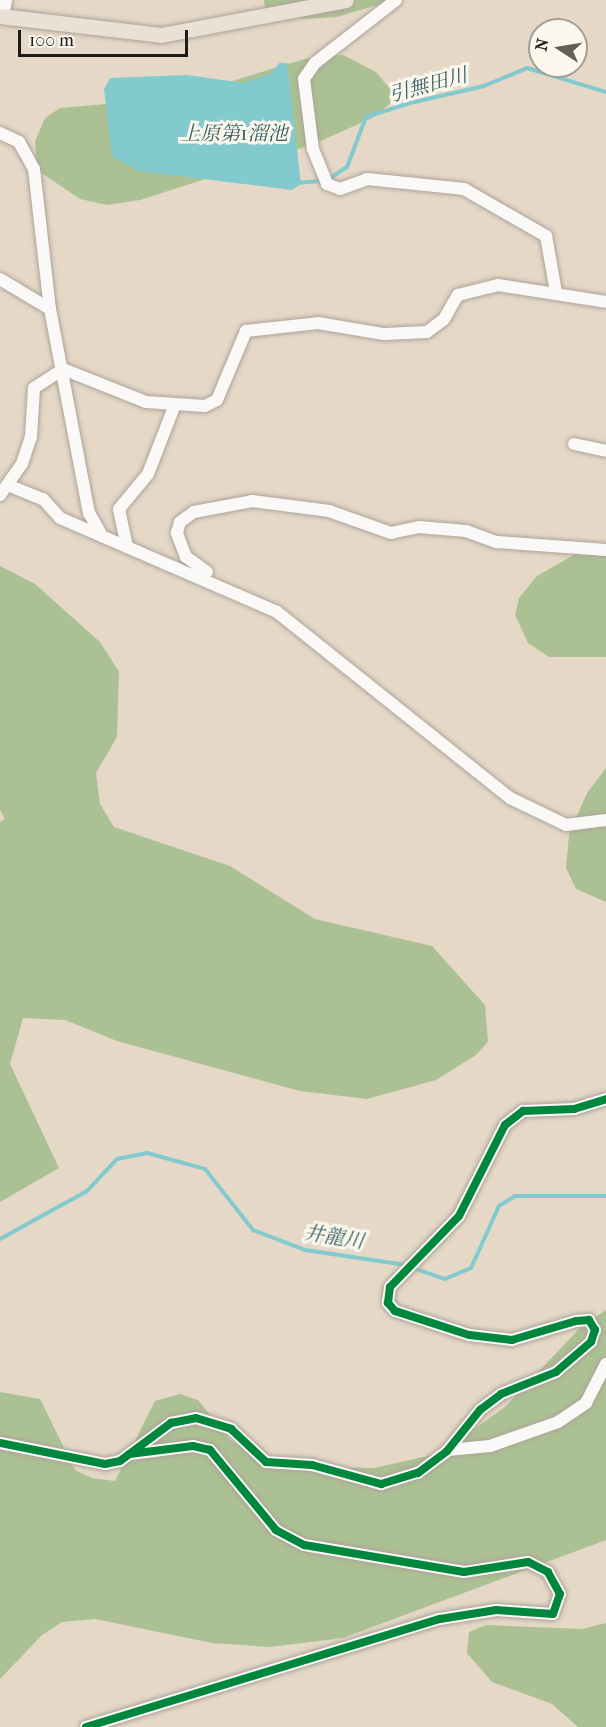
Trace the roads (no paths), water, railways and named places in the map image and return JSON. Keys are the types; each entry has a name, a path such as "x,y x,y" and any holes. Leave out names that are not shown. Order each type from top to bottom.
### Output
{"main road":[{"path":"1,16 161,35 346,0"}],"street":[{"path":"1,16 6,0"},
{"path":"396,0 315,63 304,79 313,149 326,181 340,189 367,179 465,189 546,236 556,292"},
{"path":"0,133 19,142 34,169 50,309 89,513 100,532"},
{"path":"0,279 50,309"},
{"path":"63,369 174,407 217,400 246,331 318,323 384,334 427,332 444,319 458,295 470,290 498,285 556,292 606,302"},
{"path":"0,495 10,486 31,437 34,388 63,369"},
{"path":"127,547 119,509 148,474 174,407"},
{"path":"574,444 606,452"},
{"path":"10,486 43,499 60,518 100,532 127,547 211,579 277,612 510,798 566,825 606,820"},
{"path":"211,579 186,557 178,539 180,522 194,512 252,501 329,511 390,533 419,527 466,531 497,542 606,550"},
{"path":"0,1443 105,1464 130,1454 185,1418 223,1424 266,1462 312,1465 381,1484 402,1481 447,1451 487,1405 556,1372 591,1342 595,1330 589,1320 576,1321 512,1340 469,1335 395,1311 388,1303 390,1287 459,1216 505,1125 523,1111 574,1109 606,1099"},
{"path":"447,1451 490,1446 558,1422 586,1403 606,1364"},
{"path":"86,1727 440,1619 496,1610 553,1614 560,1594 548,1572 528,1562 464,1572 304,1545 276,1530 210,1450 193,1446 130,1454"}],"water":[{"name":"上原第1溜池","path":"279,63 287,63 301,184 292,190 139,171 112,156 104,89 110,78 187,75 244,83 272,73"}],"waterway":[{"name":"引無田川","path":"329,179 347,167 366,117 410,103 484,86 527,68 606,92"},
{"name":"引無田川","path":"297,183 322,181"},
{"name":"井龍川","path":"0,1239 87,1191 117,1159 147,1153 205,1169 253,1230 305,1250 406,1265"},
{"name":"井龍川","path":"413,1268 445,1279 471,1268 499,1206 515,1196 606,1196"}]}
